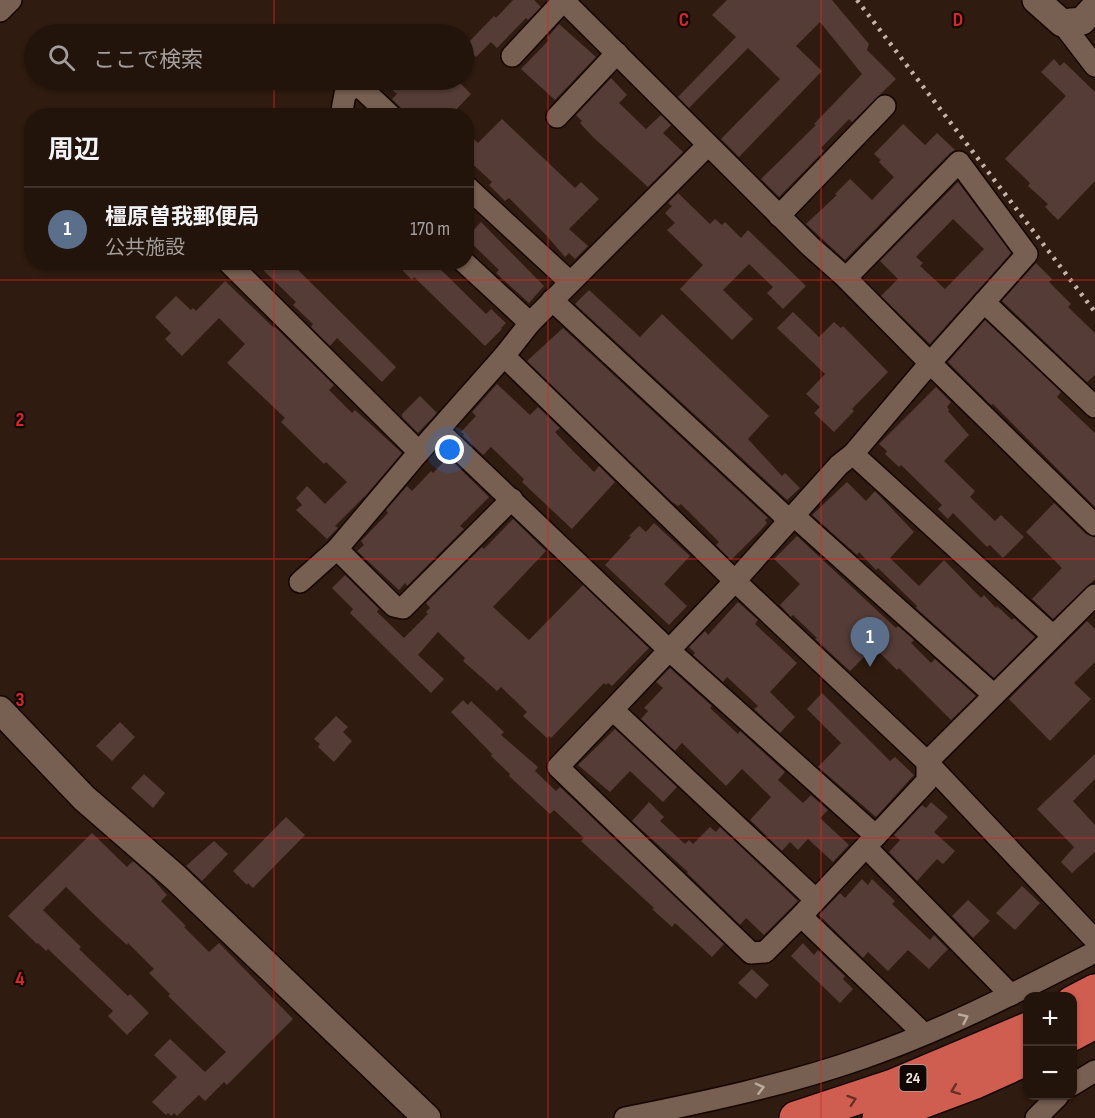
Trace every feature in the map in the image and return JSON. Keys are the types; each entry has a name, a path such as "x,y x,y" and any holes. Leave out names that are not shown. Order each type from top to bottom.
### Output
{"highway":[{"path":"1077,1000 1095,991"},
{"path":"1077,1031 1095,1022"},
{"name":"24","path":"796,1118 893,1086 1023,1031"},
{"name":"24","path":"879,1118 975,1082 1023,1060"}],"street":[{"path":"0,11 11,0"},
{"path":"512,56 563,0 779,216 846,278 1095,525"},
{"path":"1036,0 1062,23 1095,66"},
{"path":"1062,23 1082,21 1095,7"},
{"path":"558,117 617,53"},
{"path":"342,108 345,94 350,90"},
{"path":"363,90 382,108"},
{"path":"779,216 885,106"},
{"path":"300,582 337,549 530,323 708,145"},
{"path":"846,278 959,162 1028,254 930,363 853,454 839,465 670,651 558,767 751,953 765,952 927,782 927,762 1095,595"},
{"path":"474,193 570,282"},
{"path":"236,270 419,452"},
{"path":"473,270 530,323"},
{"path":"552,300 791,518 994,695"},
{"path":"984,302 1095,407"},
{"path":"504,356 735,581 927,762 1095,940"},
{"path":"439,431 871,841 1011,995"},
{"path":"853,454 1053,636"},
{"path":"337,549 394,606 403,608 512,499"},
{"path":"0,710 84,798 175,877 427,1118"},
{"path":"613,710 816,899"},
{"path":"801,916 924,1034"},
{"path":"625,1118 792,1081 865,1058 956,1021 1095,952"},
{"path":"1077,1082 1095,1071"},
{"path":"1035,1118 1053,1100"}],"building":[{"path":"513,0 534,0 541,7 528,20 526,18 497,48 491,42 476,57 474,37 494,16 496,18"},
{"path":"727,0 832,0 869,44 867,50 896,79 852,122 849,119 821,148 824,151 779,197 761,179 816,125 814,124 862,74 820,22 796,46 822,71 739,157 721,139 780,79 748,48 689,108 678,97 736,37 712,15"},
{"path":"559,24 596,57 555,100 521,69 549,40 547,38"},
{"path":"1054,59 1060,66 1064,62 1095,92 1095,181 1058,220 1045,207 1048,204 1028,186 1030,183 1005,159 1066,96 1041,72"},
{"path":"611,78 627,95 619,103 646,129 661,115 671,125 663,133 683,152 648,187 593,137 576,115"},
{"path":"392,90 467,90 471,94 458,108 401,108 392,99 397,94"},
{"path":"502,119 575,188 581,182 599,199 569,229 588,246 575,259 569,253 565,257 509,198 505,201 489,185 492,182 474,165 474,139 478,143"},
{"path":"903,124 925,145 937,133 955,150 845,260 806,224 837,195 835,194 850,179 872,200 894,177 874,154"},
{"path":"958,182 1011,253 930,344 881,296 898,279 880,261","holes":["953,219 984,249 945,289 920,266 923,263 916,257"]},
{"path":"678,193 710,224 715,219 722,225 725,222 741,238 748,230 806,286 783,309 767,293 773,287 749,264 723,290 753,319 732,340 680,289 703,265 667,230 675,223 665,213 672,206 668,203"},
{"path":"481,222 544,286 529,303 496,273 499,270 474,246 474,229"},
{"path":"1036,263 1052,279 1049,282 1071,304 1068,307 1095,333 1095,375 1087,382 1002,301"},
{"path":"263,270 298,270 396,367 382,382 337,338 330,346 311,327 313,324 293,305 296,302"},
{"path":"402,270 441,270 486,314 491,309 506,323 485,346 414,277 412,280"},
{"path":"225,281 334,385 329,390 352,413 355,410 402,453 367,494 335,526 338,528 327,539 296,510 302,505 296,498 307,486 325,504 347,482 326,462 324,464 281,422 285,418 227,363 245,344 219,318 182,356 165,339 171,333 155,317 176,296 191,310 193,308 196,311"},
{"path":"589,290 640,337 662,314 769,416 748,439 782,476 785,473 800,488 787,500 575,304"},
{"path":"793,312 819,337 834,322 841,328 843,326 888,372 852,409 854,411 834,432 814,413 820,407 806,394 825,374 777,328"},
{"path":"985,320 1061,392 1057,397 1095,433 1095,507 948,362"},
{"path":"563,328 768,518 765,520 767,523 731,560 716,545 719,542 681,504 678,506 672,502 527,361"},
{"path":"497,384 530,415 538,407 560,428 555,432 594,472 599,466 615,482 572,529 522,482 524,479 491,447 483,455 463,436 461,432 476,416 472,412"},
{"path":"936,387 951,402 947,407 948,411 969,435 944,461 975,491 970,497 995,521 1001,515 1024,537 1003,558 990,545 987,547 953,513 948,519 938,509 942,505 901,465 899,467 885,454 887,451 879,444"},
{"path":"420,396 437,413 418,433 402,417 402,414"},
{"path":"448,457 489,497 460,526 464,529 407,586 405,583 399,590 357,551 364,545 361,541 388,513 386,510 407,486 412,491"},
{"path":"847,482 866,501 875,491 914,532 890,558 919,586 944,560 981,598 984,595 996,608 997,606 1012,620 1014,618 1035,637 994,678 916,608 917,606 878,568 876,570 859,552 857,555 812,515"},
{"path":"1054,503 1086,534 1095,537 1095,579 1053,619 1032,599 1062,568 1026,532"},
{"path":"513,519 546,551 493,607 529,640 583,585 649,648 612,686 604,683 551,738 549,736 547,738 523,716 527,712 501,687 497,691 463,661 465,658 438,632 418,655 444,679 431,693 350,613 353,609 332,588 345,575 379,609 377,612 404,638 428,614 426,612 430,608 426,603"},
{"path":"654,523 690,556 664,584 687,606 669,625 605,565 639,526 646,532"},
{"path":"797,536 896,628 898,626 914,640 911,643 931,663 935,659 976,696 951,720 899,668 897,670 874,647 850,671 780,605 800,584 774,559"},
{"path":"738,602 758,620 755,624 797,663 770,692 795,717 780,733 754,709 758,706 727,677 723,682 693,655 695,653 689,647 705,631 708,635"},
{"path":"1087,621 1095,629 1095,662 1074,683 1091,699 1050,741 1009,699"},
{"path":"670,668 712,706 710,708 738,734 740,731 785,772 778,780 803,803 811,795 828,810 820,818 849,845 833,862 808,839 798,850 790,842 782,851 750,820 771,797 742,769 726,786 682,743 675,751 641,719 648,711 644,708 663,688 656,682"},
{"path":"822,693 890,761 895,757 914,775 876,817 818,767 841,743 807,709"},
{"path":"463,700 468,705 471,701 504,732 501,735 538,767 535,771 556,791 560,787 724,944 712,957 675,923 672,927 652,909 654,908 581,841 584,838 554,810 550,814 509,776 510,774 491,756 492,754 451,712"},
{"path":"336,716 348,727 343,732 352,741 334,762 318,747 320,744 314,739"},
{"path":"120,722 135,737 112,761 96,746"},
{"path":"615,729 677,787 663,802 630,771 610,792 578,765"},
{"path":"1095,754 1095,779 1073,801 1095,825 1095,852 1072,873 1061,862 1074,847 1037,809"},
{"path":"144,774 165,793 153,808 131,788"},
{"path":"649,802 664,817 660,821 685,844 689,840 693,844 710,827 716,832 720,827 798,901 764,935 746,918 740,925 688,872 632,821"},
{"path":"931,802 948,817 934,832 955,851 943,864 937,859 917,881 889,852 900,840 894,835 922,805 926,808"},
{"path":"286,817 305,835 253,888 248,883 247,885 233,871"},
{"path":"92,833 127,867 133,861 150,876 167,895 161,901 209,952 219,943 293,1019 227,1085 224,1082 205,1101 199,1095 177,1116 174,1113 171,1116 168,1113 166,1115 152,1102 177,1077 154,1055 170,1039 205,1072 226,1052 168,996 170,994 149,973 154,969 66,887 43,910 81,947 79,949 149,1013 127,1035 108,1016 113,1011 48,949 46,951 37,944 8,916"},
{"path":"214,841 228,854 202,881 186,866"},
{"path":"862,879 868,885 872,879 895,901 892,904 930,940 934,935 948,949 929,969 908,950 888,971 868,952 863,958 819,915 840,893 845,898"},
{"path":"1022,886 1040,903 1015,930 996,913"},
{"path":"968,900 990,921 973,938 952,916"},
{"path":"803,943 814,955 818,950 845,976 843,979 853,989 840,1003 791,956"},
{"path":"752,969 769,985 756,999 738,983"}],"railway":[{"path":"857,0 1095,312"}],"place":[{"name":"橿原曽我郵便局","path":"870,667"}]}
